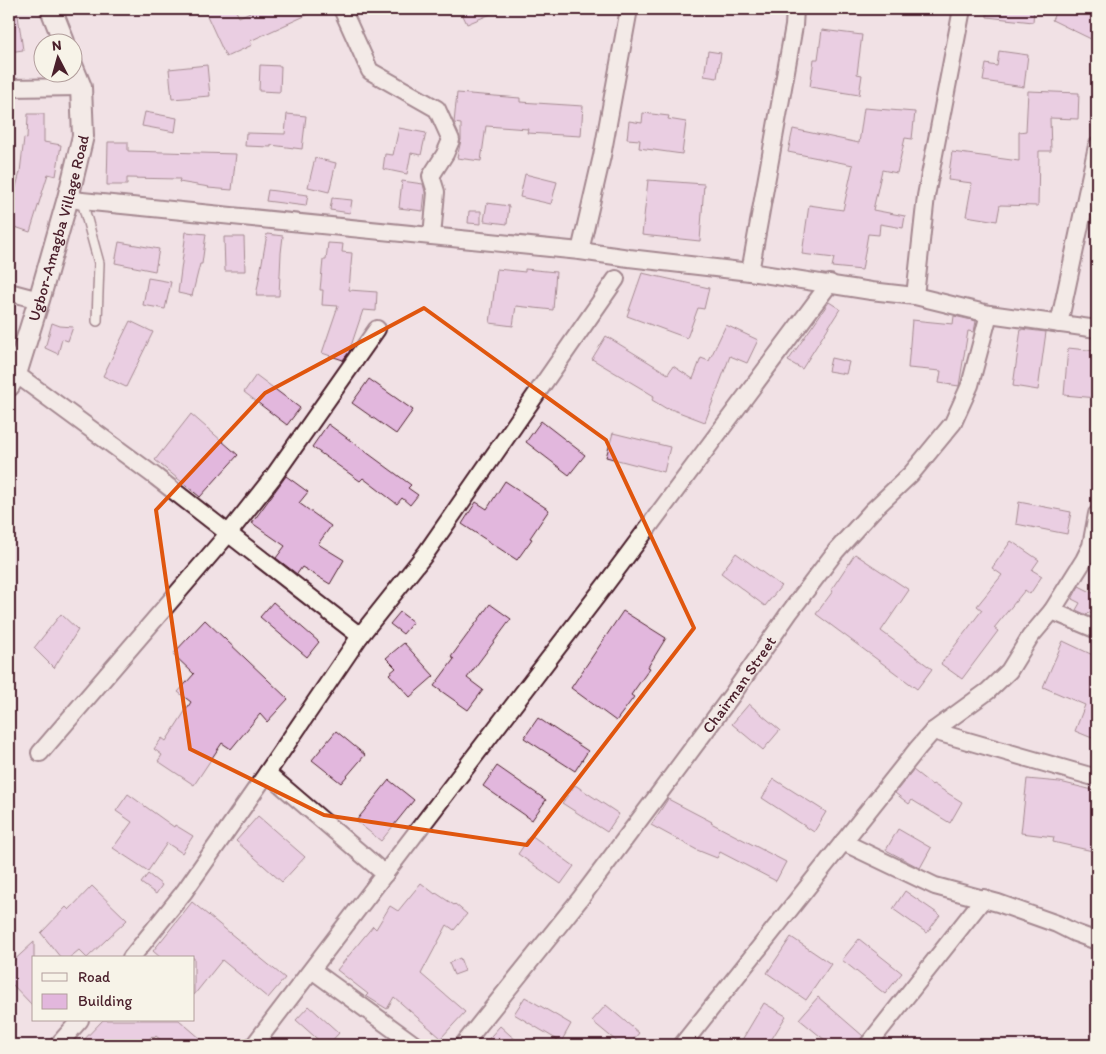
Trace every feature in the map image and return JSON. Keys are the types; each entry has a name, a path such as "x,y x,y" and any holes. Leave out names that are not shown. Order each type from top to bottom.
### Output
{"street":[{"path":"51,9 60,32"},
{"path":"342,9 370,71 437,110 451,140 445,154 431,176 436,192 432,236"},
{"path":"580,251 602,156 629,9"},
{"path":"750,272 794,26 795,9"},
{"path":"915,296 926,196 962,9"},
{"name":"Ugbor-Amagba Village Road","path":"12,380 75,199 83,136 81,87 79,82"},
{"path":"9,88 81,87"},
{"path":"1059,324 1097,146"},
{"path":"75,199 580,251 750,272 915,296 989,314 1097,329"},
{"path":"133,956 184,892 360,636 426,554 616,279"},
{"path":"254,1045 606,584 830,283"},
{"path":"9,292 39,300"},
{"name":"Chairman Street","path":"462,1045 580,899 732,695 789,613 836,551 872,511 911,474 953,423 970,385 989,314"},
{"path":"40,753 228,534 273,477 377,330"},
{"path":"12,380 156,477 360,636"},
{"path":"684,1045 918,748 933,731 988,691 1009,671 1030,637 1052,611 1084,560 1091,546 1097,514"},
{"path":"1052,611 1097,630"},
{"path":"933,731 1097,778"},
{"path":"267,773 385,874"},
{"path":"843,842 935,886 984,898 1057,924 1075,934 1097,941"},
{"path":"868,1045 984,898"},
{"path":"312,970 415,1045"},
{"path":"58,1045 78,1022"}],"lane":[{"path":"75,199 99,263 98,322"}],"highlighted area":[{"path":"424,308 606,440 694,628 527,845 324,815 190,749 156,510 265,393"}],"building":[{"path":"9,9 17,9 23,50 9,52"},
{"path":"204,9 235,9 239,17 257,9 320,9 250,41 252,45 226,57"},
{"path":"460,9 503,9 467,24"},
{"path":"987,9 1034,9 1033,22 987,17"},
{"path":"1057,9 1081,9 1097,17 1097,27 1091,39 1052,20"},
{"path":"822,30 862,35 857,74 862,75 859,95 810,87 814,59 818,59"},
{"path":"708,51 721,53 717,78 704,76"},
{"path":"999,51 1028,55 1024,87 983,81 986,64 997,66"},
{"path":"207,65 210,96 172,99 169,69"},
{"path":"260,65 281,66 280,92 259,91"},
{"path":"1028,91 1079,93 1078,119 1050,118 1051,151 1039,151 1038,206 1000,205 997,221 966,216 972,183 948,180 952,152 1019,161 1019,132 1026,131"},
{"path":"457,93 520,98 520,102 583,106 581,136 527,133 528,129 486,126 481,161 457,158 461,140 461,124 454,123"},
{"path":"864,108 915,112 912,139 905,138 897,173 882,170 873,210 905,216 903,228 880,224 879,235 868,234 862,270 832,267 834,258 802,254 809,205 843,210 853,165 788,152 793,129 859,143"},
{"path":"145,112 177,118 175,132 142,126"},
{"path":"643,113 669,116 668,119 686,122 682,154 639,148 640,140 627,139 629,121 642,123"},
{"path":"28,114 44,114 44,142 61,145 56,176 48,174 30,232 9,225 16,199 13,198 20,172 24,138 27,139"},
{"path":"287,114 306,116 302,149 271,145 271,147 245,146 246,133 285,134"},
{"path":"399,128 426,133 421,155 411,153 407,174 383,169 385,154 393,155"},
{"path":"108,142 128,142 128,151 236,154 232,190 208,188 179,182 180,179 127,178 127,185 107,185"},
{"path":"315,158 336,163 329,192 308,187"},
{"path":"525,174 557,182 551,204 520,197"},
{"path":"648,180 704,184 700,241 642,235"},
{"path":"402,181 423,184 425,192 423,211 399,208"},
{"path":"268,190 308,195 306,206 266,201"},
{"path":"332,198 352,200 350,213 330,210"},
{"path":"487,203 509,206 507,224 484,221"},
{"path":"469,211 481,211 481,224 468,223"},
{"path":"186,232 206,234 202,264 200,264 192,296 178,293"},
{"path":"267,234 283,236 279,296 256,296"},
{"path":"224,237 244,237 245,271 225,271"},
{"path":"119,242 159,249 155,271 115,263"},
{"path":"328,243 343,244 342,252 352,253 349,290 377,292 376,311 363,310 349,352 343,360 322,353 338,306 322,305 323,290 320,290 323,260 326,260"},
{"path":"497,269 525,272 525,269 556,272 553,310 516,306 513,326 490,323"},
{"path":"642,273 709,288 704,309 698,308 687,338 627,316"},
{"path":"148,278 171,282 165,309 143,305"},
{"path":"829,302 840,309 802,369 788,361"},
{"path":"954,316 976,321 974,332 968,331 959,386 939,383 941,371 908,368 912,320 953,324"},
{"path":"130,321 153,332 126,387 103,376"},
{"path":"52,323 73,327 68,341 62,339 58,354 45,348"},
{"path":"726,325 758,340 747,363 730,356 705,422 667,409 652,400 654,396 592,359 606,336 668,374 673,366 693,379 701,358 709,361"},
{"path":"1021,329 1046,332 1038,390 1013,386"},
{"path":"1068,348 1097,351 1097,398 1064,395"},
{"path":"831,358 849,362 846,374 828,371"},
{"path":"256,375 300,408 287,425 244,392"},
{"path":"369,379 413,410 396,434 352,403"},
{"path":"191,414 238,455 200,497 155,460"},
{"path":"541,421 585,455 569,475 526,442"},
{"path":"328,424 411,485 408,488 418,495 410,505 402,498 397,504 363,478 360,481 312,447"},
{"path":"613,433 670,447 664,472 606,457"},
{"path":"286,476 308,492 299,503 331,526 318,544 344,560 330,584 302,567 297,574 276,558 285,546 252,523"},
{"path":"505,481 549,510 517,560 462,524 476,502 487,509"},
{"path":"1019,502 1071,512 1067,534 1016,524"},
{"path":"1011,541 1039,560 1032,570 1042,576 1030,594 1025,590 994,628 998,631 962,679 941,664 982,610 977,606 1002,575 992,568"},
{"path":"736,553 781,586 765,606 721,573"},
{"path":"855,554 909,590 881,631 932,669 917,689 816,614 833,591 831,590"},
{"path":"1079,586 1097,595 1097,615 1089,612 1087,615 1076,610 1080,603 1072,599"},
{"path":"273,602 319,642 307,657 260,617"},
{"path":"490,604 511,619 467,678 483,690 468,710 434,686 454,659 451,657"},
{"path":"623,611 666,638 648,667 650,668 631,695 634,697 616,721 571,688"},
{"path":"400,612 413,622 403,634 390,624"},
{"path":"61,614 78,630 54,668 34,648"},
{"path":"205,620 288,699 267,722 260,714 231,749 222,743 194,785 158,761 162,755 154,749 162,738 166,741 191,702 178,692 194,674 173,654"},
{"path":"1063,641 1097,657 1097,740 1075,731 1085,705 1043,687"},
{"path":"404,643 434,676 410,697 389,674 396,668 386,658"},
{"path":"749,704 780,730 763,750 732,724"},
{"path":"538,718 588,751 575,771 524,738"},
{"path":"336,731 365,755 341,783 312,760"},
{"path":"497,766 546,800 532,820 483,786"},
{"path":"913,770 932,785 962,802 950,823 912,800 909,804 895,793"},
{"path":"774,779 826,812 814,832 762,798"},
{"path":"1027,779 1060,782 1097,791 1097,852 1053,842 1054,837 1021,833"},
{"path":"389,780 414,800 381,841 356,821"},
{"path":"575,785 619,814 607,832 562,803"},
{"path":"128,794 174,827 175,825 193,836 182,853 167,843 148,871 113,848 132,822 116,811"},
{"path":"668,799 786,862 776,881 720,852 717,858 697,850 651,825"},
{"path":"258,816 305,857 282,882 236,841"},
{"path":"898,829 931,848 920,868 886,850"},
{"path":"531,835 574,866 561,884 518,854"},
{"path":"148,874 162,885 156,894 141,883"},
{"path":"421,883 435,894 455,904 467,914 454,930 447,925 421,974 465,1012 441,1038 394,997 387,1009 366,996 368,994 337,970 373,926 376,929 390,906 398,911"},
{"path":"92,886 127,920 89,956 85,956 79,950 72,956 59,956 41,933 66,907 69,910"},
{"path":"905,891 940,915 927,933 893,909"},
{"path":"192,902 285,978 268,998 222,960 195,994 195,956 159,956 153,951"},
{"path":"791,937 831,964 806,1000 767,973"},
{"path":"859,939 902,973 885,994 842,960"},
{"path":"34,942 34,956 32,956 32,1005 9,981 9,965"},
{"path":"460,958 465,971 454,975 449,963"},
{"path":"525,997 571,1024 561,1042 514,1014"},
{"path":"818,997 863,1036 855,1045 831,1045 799,1019"},
{"path":"764,1003 786,1016 768,1045 739,1045"},
{"path":"606,1005 639,1033 629,1045 621,1045 592,1021"},
{"path":"309,1006 339,1033 328,1045 324,1045 296,1020"},
{"path":"101,1022 181,1022 208,1045 167,1045 156,1036 154,1038 152,1036 143,1045 79,1045"},
{"path":"500,1026 510,1035 522,1045 483,1045"}]}
